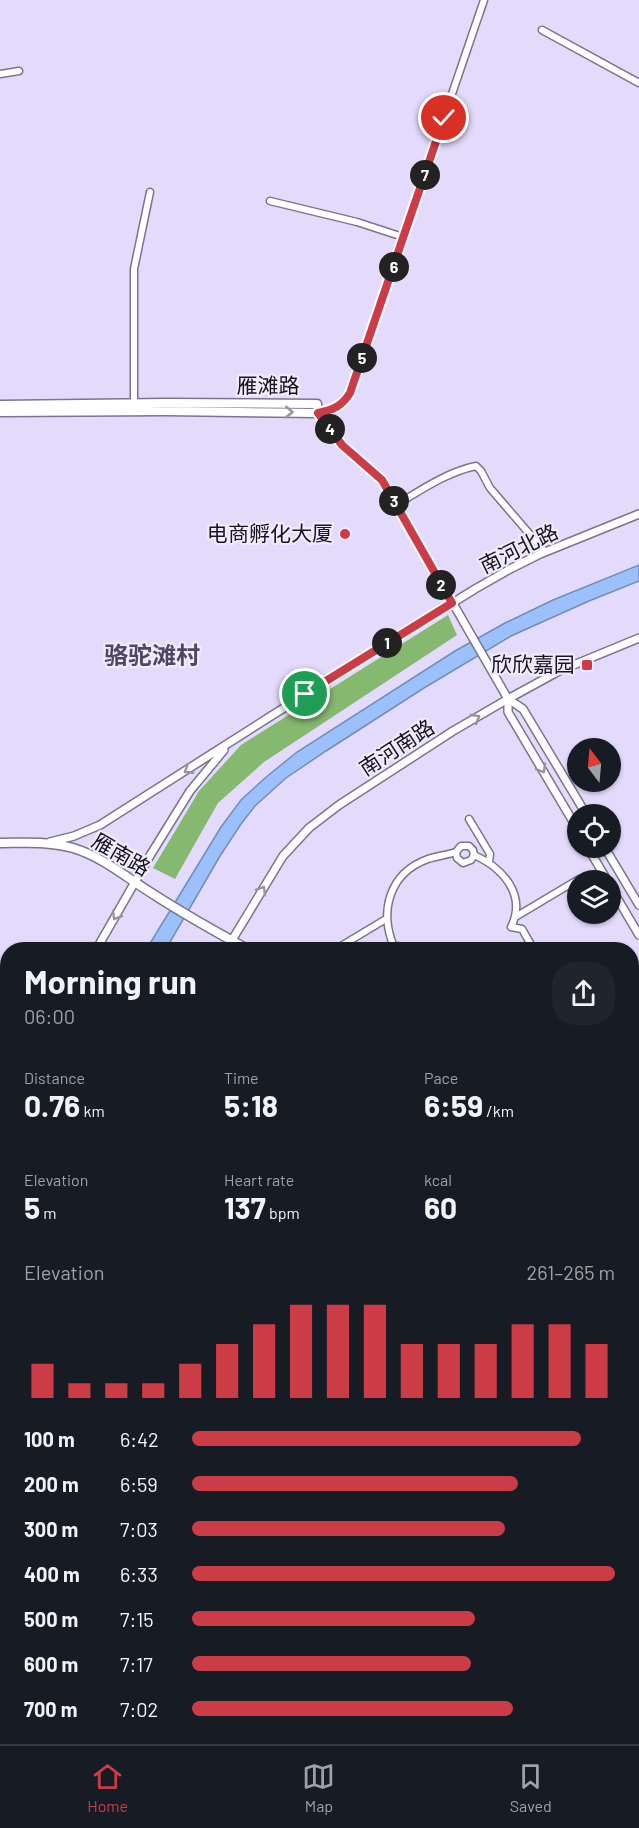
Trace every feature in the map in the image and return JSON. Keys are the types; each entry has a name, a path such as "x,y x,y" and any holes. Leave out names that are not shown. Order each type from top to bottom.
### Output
{"main road":[{"name":"雁滩路","path":"317,404 318,413 166,411 0,405 317,404"},
{"name":"雁南路","path":"0,843 38,843 64,846 87,853 235,942"}],"street":[{"path":"484,0 350,393 345,402 333,410 318,413 342,445 382,480 495,678 508,699 523,709 579,804"},
{"path":"542,30 639,83"},
{"path":"0,74 19,71"},
{"path":"134,403 134,269 150,192"},
{"path":"270,201 357,222 403,237"},
{"path":"396,504 442,478 476,466 490,488 545,552"},
{"name":"南河北路","path":"38,843 74,836 100,825 271,716 510,569 545,552 639,514"},
{"name":"南河南路","path":"231,940 283,856 309,828 453,731 508,699 559,671 639,638"},
{"path":"508,699 508,712 567,811"},
{"name":"南河北路","path":"101,942 190,791 220,754 237,739"},
{"path":"469,819 490,854 489,862"},
{"path":"474,855 469,862 463,863 457,858 456,852 458,847 466,845 473,850 474,855 499,870 509,884 515,899 517,916"},
{"path":"391,942 386,919 391,893 402,875 427,859 456,852"},
{"path":"611,858 639,904"},
{"path":"529,942 522,929 511,927 517,916 567,886"},
{"path":"621,905 639,935"},
{"path":"348,942 386,919"}],"green space":[{"path":"448,615 457,635 264,762 218,803 175,879 153,868 199,791 241,745"}],"water":[{"path":"639,565 639,581 511,636 424,688 286,778 255,806 241,824 170,942 151,942 221,827 241,800 265,778 297,752 455,651 553,600"}],"place":[{"name":"电商孵化大厦","path":"345,534"},
{"name":"欣欣嘉园","path":"587,665"}],"district":[{"name":"骆驼滩村","path":"152,656"}],"route":[{"path":"305,694 452,603 382,480 342,445 318,413 333,410 345,402 350,393 444,118"}]}
